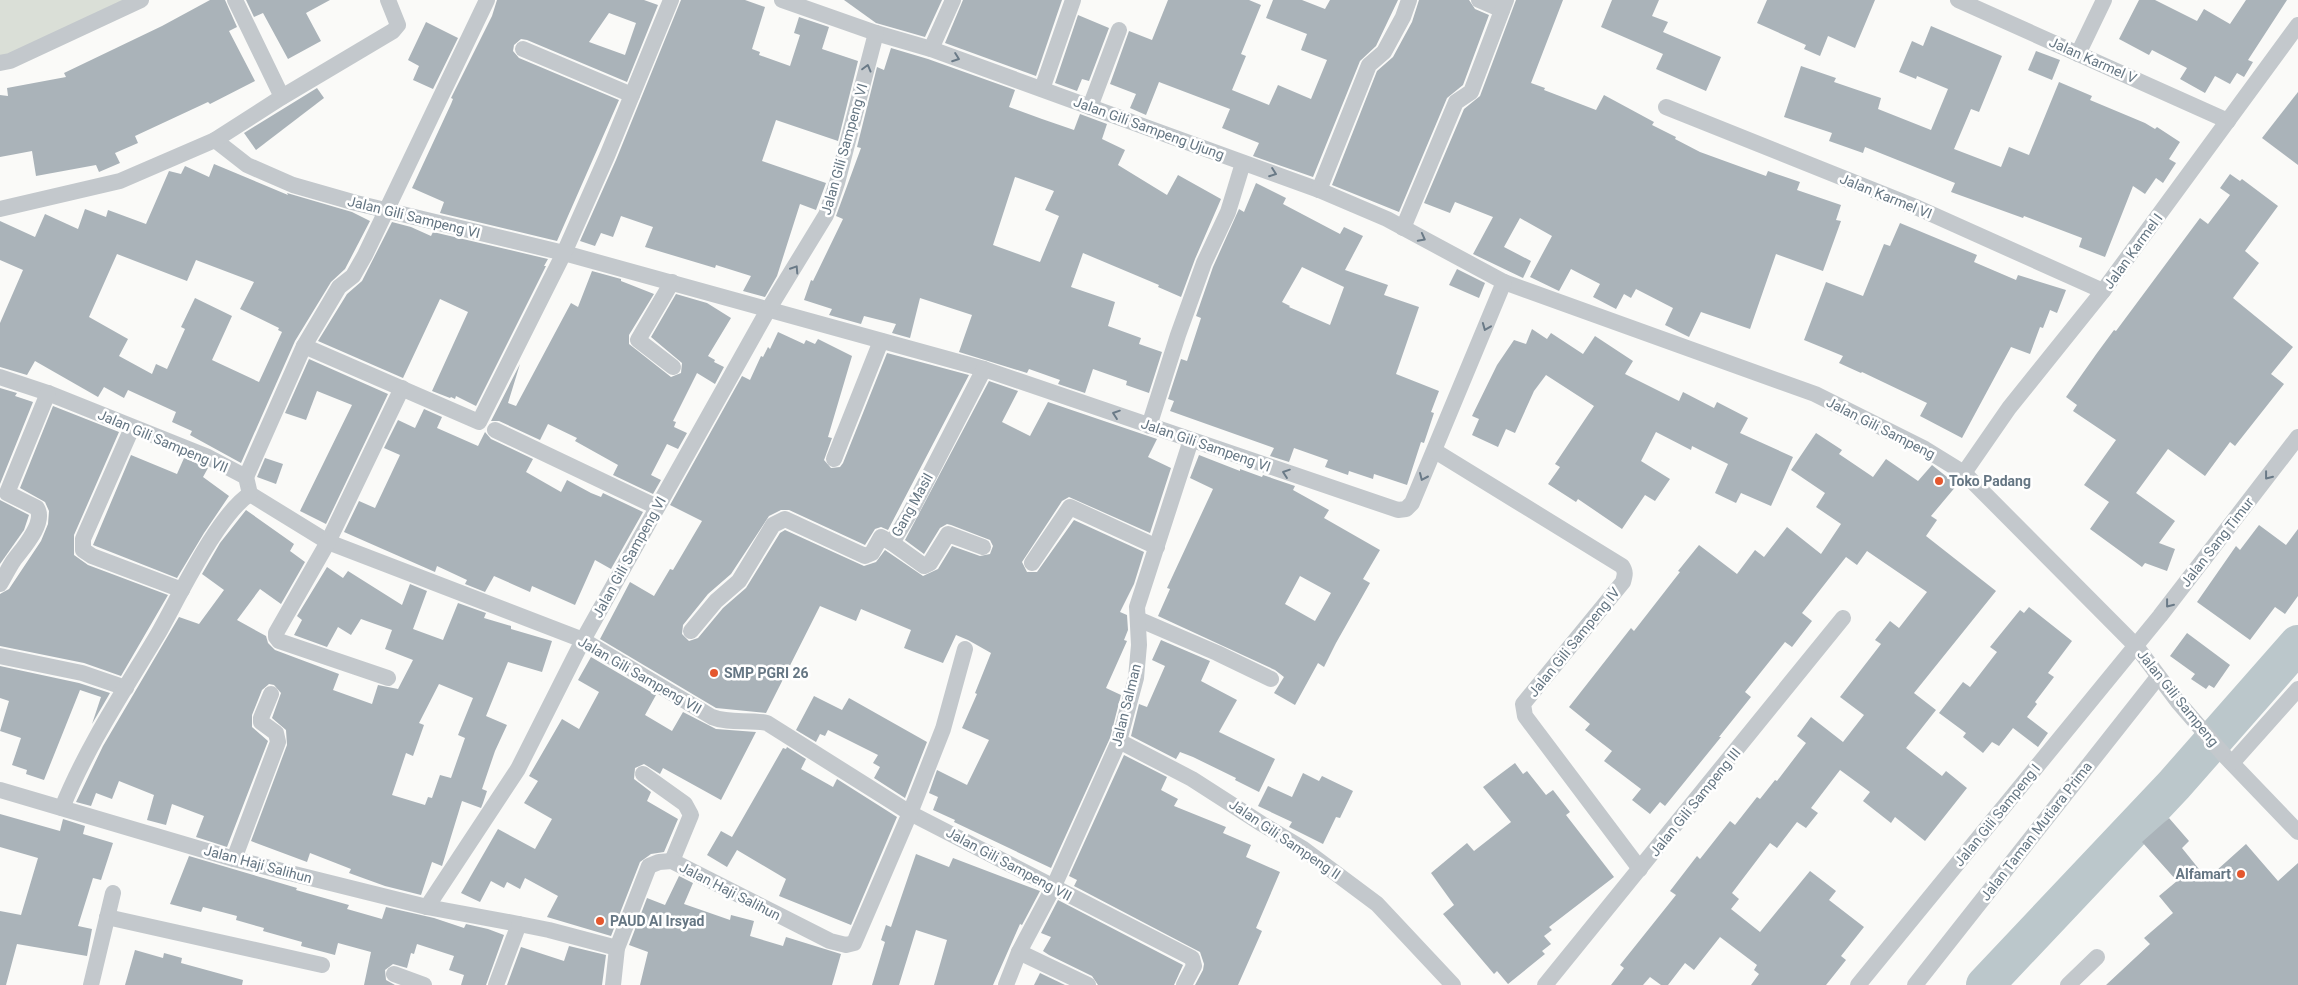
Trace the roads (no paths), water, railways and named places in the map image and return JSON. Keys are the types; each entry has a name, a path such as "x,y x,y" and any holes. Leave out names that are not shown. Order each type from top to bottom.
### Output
{"street":[{"path":"0,62 10,61 141,0"},
{"path":"235,0 282,98"},
{"path":"0,209 120,181 215,140 393,31 398,25 388,0"},
{"path":"246,477 304,346 339,287 352,276 387,211 487,0"},
{"path":"304,346 479,422 564,253 671,0"},
{"name":"Jalan Gili Sampeng Ujung","path":"782,0 876,34 931,49 1319,190 1403,228 1504,282"},
{"path":"931,49 953,0"},
{"path":"1042,89 1073,0"},
{"path":"1319,190 1369,65 1384,52 1403,17 1409,0"},
{"path":"1403,228 1456,102 1471,92 1504,5 1479,0"},
{"name":"Jalan Karmel V","path":"1958,0 2228,121"},
{"path":"2078,54 2104,0"},
{"name":"Jalan Karmel I","path":"1964,473 2009,408 2103,291 2298,25"},
{"path":"1090,107 1119,30"},
{"name":"Jalan Gili Sampeng VI","path":"427,906 518,769 583,640 768,310 826,215 837,183 876,34"},
{"path":"523,49 632,95"},
{"name":"Jalan Karmel VI","path":"1666,107 1918,208 2103,291"},
{"name":"Jalan Gili Sampeng VI","path":"215,140 247,165 293,185 387,211 564,253 984,369 1398,510 1406,509 1412,504 1504,282"},
{"path":"1148,426 1204,263 1228,212 1243,162"},
{"path":"672,282 638,340 674,368"},
{"name":"Jalan Gili Sampeng","path":"1504,282 1815,394 1925,448 1964,473 2136,646 2178,702 2228,759 2298,832"},
{"path":"834,459 881,341"},
{"name":"Gang Masil","path":"691,631 716,601 739,581 773,525 785,519 865,556 872,553 881,537 892,542 910,513 984,369"},
{"name":"Jalan Gili Sampeng VII","path":"0,377 48,393 208,457 246,477 250,494 328,542 583,640 712,717 721,721 754,720 767,723 910,813 1192,958 1194,966 1184,985"},
{"path":"388,678 279,641 276,637 278,627 328,542 402,388"},
{"path":"0,584 14,560 31,538 39,518 36,508 7,493 48,393"},
{"path":"132,428 83,539 82,550 92,556 182,590"},
{"path":"495,430 657,507"},
{"name":"Jalan Sang Timur","path":"2136,646 2298,437"},
{"name":"Jalan Salman","path":"1006,985 1019,952 1053,888 1119,741 1136,678 1138,658 1137,607 1191,440"},
{"name":"Jalan Gili Sampeng IV","path":"1435,451 1622,566 1624,570 1625,575 1622,582 1523,704 1525,716 1640,869"},
{"path":"62,808 90,746 126,688 182,590 220,528 244,498 250,494"},
{"path":"1032,563 1070,507 1157,547"},
{"path":"892,542 924,566 930,563 948,534 983,547"},
{"name":"Jalan Gili Sampeng III","path":"1545,985 1843,618"},
{"path":"1138,619 1271,679"},
{"name":"Jalan Gili Sampeng I","path":"1858,985 2136,646"},
{"path":"910,813 943,729 966,649"},
{"path":"0,656 82,673 126,688"},
{"name":"Jalan Taman Mutiara Prima","path":"1915,985 2158,676"},
{"path":"2228,759 2298,689"},
{"path":"234,859 278,742 276,733 262,722 261,718 271,694"},
{"name":"Jalan Gili Sampeng II","path":"1119,741 1192,779 1302,848 1377,904 1453,985"},
{"path":"642,774 685,804 691,815 672,862"},
{"name":"Jalan Haji Salihun","path":"0,790 234,859 427,906 549,930 617,948 649,866 659,862 672,862 830,941 846,946 854,942 910,813"},
{"path":"91,985 112,894"},
{"path":"107,917 322,965"},
{"path":"496,985 519,924"},
{"path":"613,985 617,948"},
{"path":"1019,952 1088,985"},
{"path":"2068,985 2097,957"},
{"path":"394,974 424,985"}],"waterway":[{"path":"1985,985 2174,785 2298,644"}],"place":[{"name":"Toko Padang","path":"1939,481"},
{"name":"SMP PGRI 26","path":"714,673"},
{"name":"Alfamart","path":"2241,874"},
{"name":"PAUD Al Irsyad","path":"600,921"}]}
